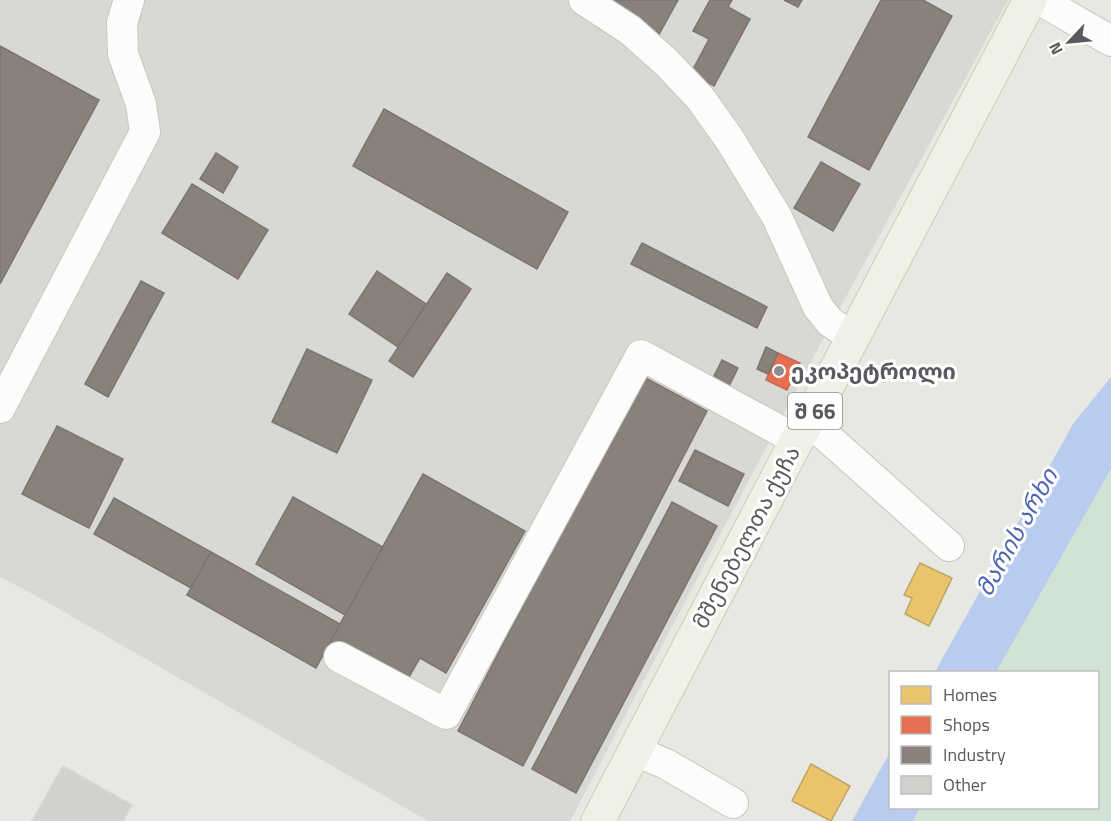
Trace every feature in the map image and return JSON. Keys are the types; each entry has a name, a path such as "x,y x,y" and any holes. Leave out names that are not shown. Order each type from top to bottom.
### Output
{"main road":[{"name":"მშენებელთა ქუჩა","path":"598,821 1030,0"}],"street":[{"path":"0,408 145,132 141,104 123,54 122,23 129,0"},
{"path":"584,0 630,30 666,62 701,99 730,140 777,217 818,306 830,322 853,337"},
{"path":"1040,0 1111,41"},
{"path":"339,657 446,714 641,355 803,431 949,546"},
{"path":"635,751 666,764 733,803"}],"shaded area":[{"path":"0,0 1008,0 823,339 570,821 428,821 0,577"}],"green space":[{"path":"1111,469 1111,821 913,821 919,809 1099,809 1099,671 997,671"}],"water":[{"name":"მარის არხი","path":"1111,377 1111,469 997,671 936,671 1073,424"},
{"path":"889,754 889,809 919,809 913,821 852,821"}],"building: Homes":[{"path":"920,563 952,578 929,626 905,614 912,598 904,595"},
{"path":"811,764 850,786 831,821 792,801"}],"building: Shops":[{"path":"778,353 800,363 787,390 766,380"}],"building: Industry":[{"path":"602,0 678,0 657,38"},
{"path":"710,0 732,0 728,7 750,19 714,86 691,73 709,39 693,31"},
{"path":"784,0 802,0 798,7"},
{"path":"881,0 923,0 952,16 869,170 808,137"},
{"path":"0,46 99,100 0,284"},
{"path":"384,109 568,212 537,269 353,166"},
{"path":"216,153 238,167 223,193 200,179"},
{"path":"821,162 860,184 833,231 794,208"},
{"path":"192,184 268,230 238,279 162,233"},
{"path":"642,243 767,307 757,328 631,264"},
{"path":"377,271 426,304 398,347 349,314"},
{"path":"447,273 471,289 413,377 389,361"},
{"path":"141,281 164,293 108,397 85,384"},
{"path":"766,347 778,353 768,374 757,369"},
{"path":"307,349 372,380 337,453 272,422"},
{"path":"722,360 738,368 727,390 711,382"},
{"path":"642,376 707,411 523,766 458,731"},
{"path":"57,426 123,459 89,528 22,494"},
{"path":"695,450 744,474 728,506 679,481"},
{"path":"423,474 525,531 446,673 420,658 405,684 330,642"},
{"path":"293,497 383,547 345,615 256,564"},
{"path":"114,498 211,552 191,588 94,534"},
{"path":"672,502 717,526 576,793 532,769"},
{"path":"211,552 340,624 316,668 187,595"}],"building: Other":[{"path":"63,766 132,805 123,821 32,821"}],"place":[{"name":"ეკოპეტროლი","path":"779,371"}]}
